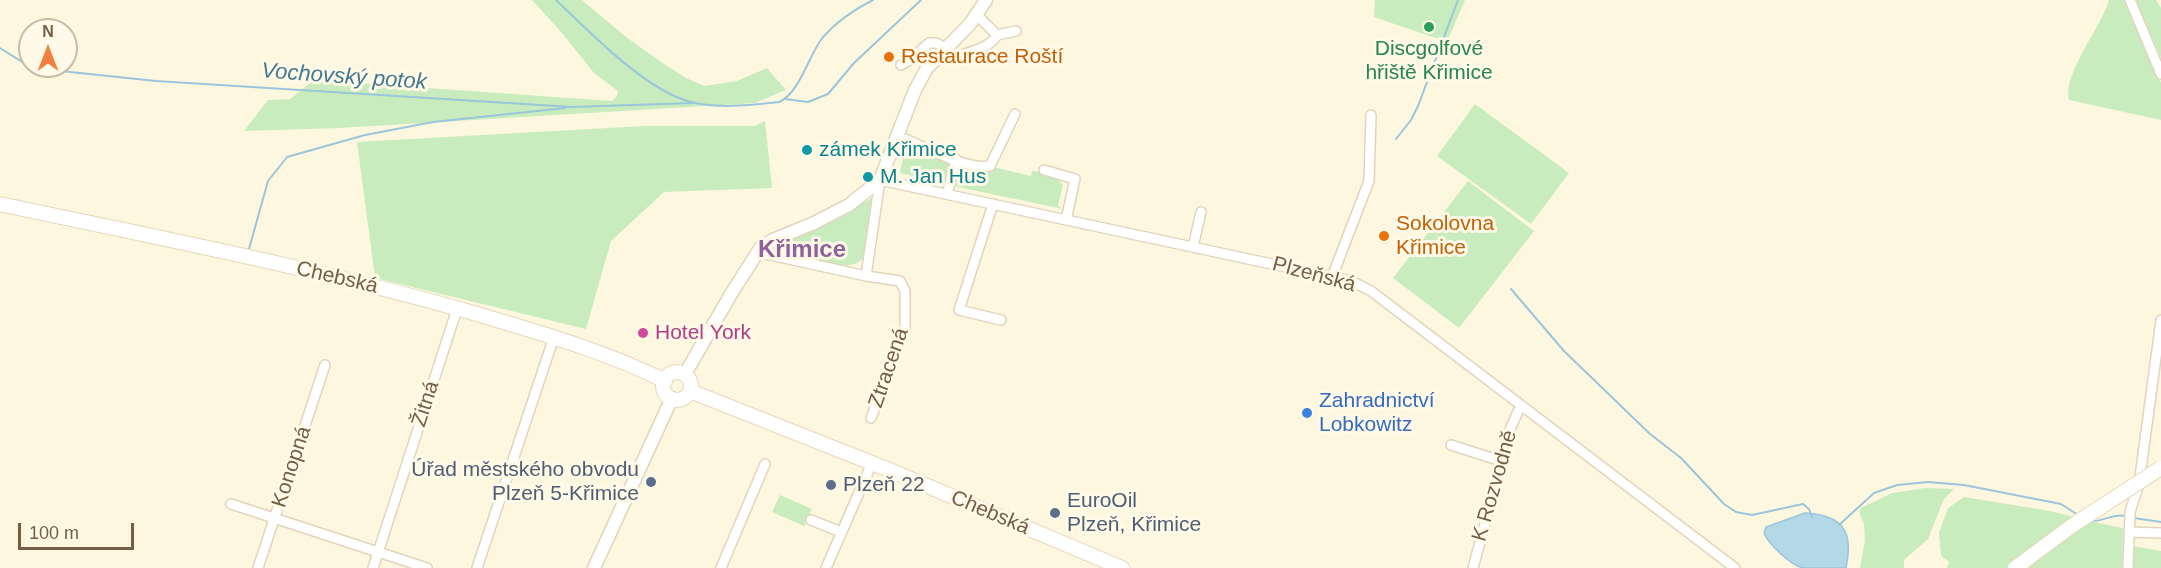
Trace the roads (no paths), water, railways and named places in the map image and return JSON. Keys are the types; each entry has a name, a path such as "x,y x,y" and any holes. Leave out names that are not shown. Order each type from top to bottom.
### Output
{"main road":[{"name":"Chebská","path":"0,204 299,269 457,309 554,337 665,381"},
{"path":"673,373 685,374 691,382 690,391 681,399 672,398 666,393 665,381 673,373"},
{"name":"Chebská","path":"690,391 872,463 1122,568"},
{"path":"2015,568 2073,525 2161,468"}],"street":[{"path":"755,255 866,276 880,180 915,90 927,68 948,53 986,0"},
{"path":"2130,0 2161,74"},
{"path":"976,15 998,34"},
{"path":"948,53 986,45 998,34 1016,31"},
{"path":"901,65 929,43 936,43 948,53"},
{"path":"905,139 956,159 982,167 990,166 1016,114"},
{"path":"1332,277 1369,181 1371,115"},
{"path":"947,194 956,159"},
{"path":"1044,170 1075,179 1066,220"},
{"path":"685,374 755,255 773,240 849,206 880,180"},
{"name":"Plzeňská","path":"880,180 1351,281 1371,291 1735,568"},
{"path":"993,204 959,310 1001,320"},
{"path":"1193,247 1201,212"},
{"name":"Ztracená","path":"866,276 900,281 904,291 905,328 871,418"},
{"name":"Žitná","path":"373,568 457,309"},
{"path":"2128,568 2131,507 2139,484 2161,320"},
{"path":"477,568 554,337"},
{"name":"Konopná","path":"258,568 325,365"},
{"path":"594,568 672,398"},
{"name":"K Rozvodně","path":"1473,568 1511,427 1521,405"},
{"path":"1451,445 1502,461"},
{"path":"826,568 872,463"},
{"path":"721,568 765,464"},
{"path":"231,504 427,568"},
{"path":"811,520 841,532"},
{"path":"2129,532 2161,533"}],"water":[{"path":"1805,513 1829,517 1843,527 1848,544 1846,568 1803,568 1781,554 1766,538 1764,533 1766,527"}],"waterway":[{"path":"556,0 619,59 655,86 673,96 691,102 724,106 779,102 793,91 823,37 846,16 873,0"},
{"path":"785,99 808,102 828,94 854,63 921,0"},
{"path":"1396,139 1411,120 1418,106 1458,0"},
{"name":"Vochovský potok","path":"0,48 32,68 156,81 572,107 693,103"},
{"path":"249,249 268,181 287,157 365,135 433,122 565,108"},
{"path":"1511,289 1564,351 1650,434 1681,458 1724,504 1736,512 1752,515 1803,504 1809,509 1812,517"},
{"path":"1839,525 1874,493 1897,485 1928,482 1964,485 2061,504 2078,515"},
{"path":"2091,521 2125,516"},
{"path":"2134,518 2161,522"}],"place":[{"name":"Discgolfové hřiště Křimice","path":"1429,27"},
{"name":"Restaurace Roští","path":"889,57"},
{"name":"zámek Křimice","path":"807,150"},
{"name":"M. Jan Hus","path":"868,177"},
{"name":"Sokolovna Křimice","path":"1384,236"},
{"name":"Hotel York","path":"643,333"},
{"name":"Zahradnictví Lobkowitz","path":"1307,413"},
{"name":"Úřad městského obvodu Plzeň 5-Křimice","path":"651,482"},
{"name":"Plzeň 22","path":"831,485"},
{"name":"EuroOil Plzeň, Křimice","path":"1055,513"}],"district":[{"name":"Křimice","path":"802,250"}]}
